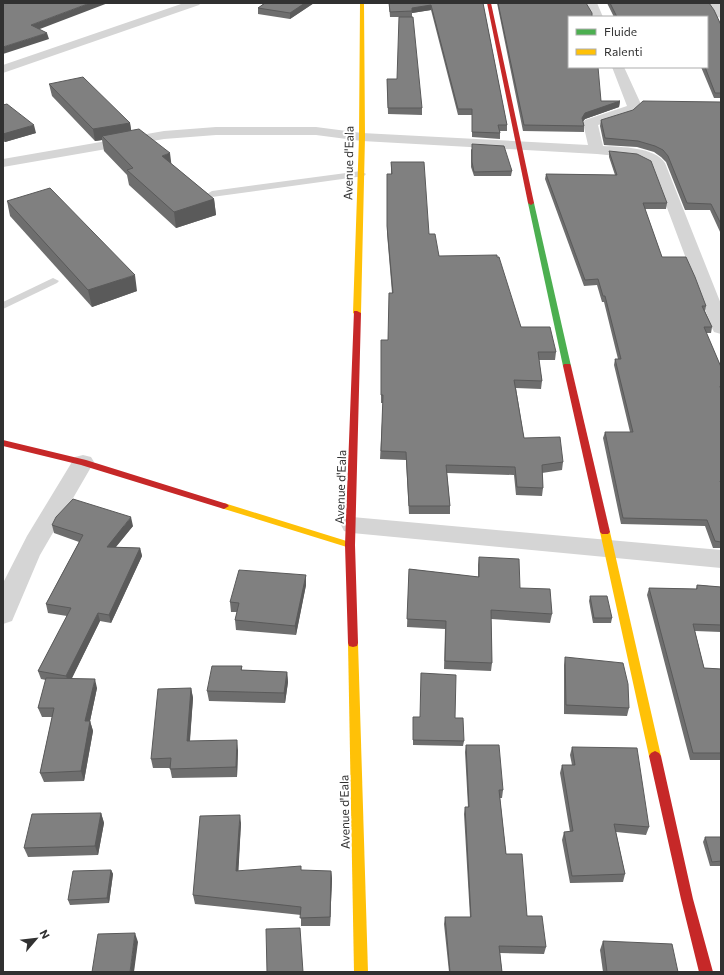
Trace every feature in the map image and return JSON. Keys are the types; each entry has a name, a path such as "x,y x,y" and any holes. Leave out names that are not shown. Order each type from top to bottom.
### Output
{"street":[{"path":"3,69 195,3"},
{"name":"Avenue d'Eala","path":"361,972 351,535 362,137 362,3"},
{"path":"489,3 518,146 687,899 706,972"},
{"path":"590,3 596,16"},
{"path":"714,3 721,15"},
{"path":"597,150 590,123 609,116 627,112 634,108 633,102 618,68"},
{"path":"3,163 164,135 216,131 316,131 362,137 597,150 640,154 648,156 658,163 721,328"},
{"path":"3,443 83,462 351,535 609,549 721,559"},
{"path":"3,614 7,591 83,462"}],"lane":[{"path":"212,194 361,174"},
{"path":"3,306 53,281"}],"building":[{"path":"3,3 90,3 31,25 47,33 3,47"},
{"path":"265,3 305,3 290,13 258,8"},
{"path":"389,3 483,3 507,125 498,125 500,133 472,132 472,109 458,109 431,5 412,8 412,11 390,12"},
{"path":"498,3 586,3 592,13 592,16 568,16 568,68 598,68 601,101 620,101 585,113 582,118 584,126 524,125"},
{"path":"610,3 709,3 721,25 721,93 715,93 705,68 708,68 708,16 616,16"},
{"path":"399,17 413,17 422,108 388,108 387,79 397,79"},
{"path":"83,77 130,123 93,129 49,84"},
{"path":"643,101 721,102 721,224 711,204 687,203 668,156 663,150 638,141 605,138 601,120 633,110"},
{"path":"7,104 34,125 3,134 3,105"},
{"path":"139,129 170,153 162,156 214,199 174,212 127,170 133,168 102,136"},
{"path":"472,144 504,146 512,171 474,172 472,162"},
{"path":"609,151 637,154 651,161 667,203 643,203 662,257 686,257 706,306 702,306 712,327 704,327 721,367 721,542 715,541 707,520 623,518 605,432 633,432 615,359 621,359 605,296 603,296 598,279 585,280 546,174 617,175"},
{"path":"391,162 424,162 429,234 435,234 439,256 497,255 497,257 499,257 521,327 550,327 556,352 538,352 542,381 514,380 524,438 560,437 563,462 542,465 543,488 517,487 515,467 446,465 450,506 409,506 406,452 381,451 383,395 381,395 381,340 388,340 389,293 393,293 387,226 387,174 392,174"},
{"path":"50,188 135,275 88,290 7,201"},
{"path":"73,499 131,517 107,547 140,548 109,615 98,613 66,676 38,671 71,608 46,604 83,535 52,525 56,517"},
{"path":"479,557 519,559 520,588 550,589 552,614 491,610 492,663 445,661 446,621 407,619 409,569 479,577"},
{"path":"239,570 306,575 295,626 235,620 239,603 230,602"},
{"path":"697,585 721,587 721,625 693,624 704,668 721,669 721,753 693,753 649,588 697,589"},
{"path":"590,596 607,596 612,618 594,618"},
{"path":"565,657 623,663 628,684 629,708 566,705"},
{"path":"212,666 242,666 241,670 287,672 284,693 207,691"},
{"path":"421,673 456,675 455,718 463,718 464,741 413,740 413,717 420,717"},
{"path":"46,678 95,679 85,721 90,721 81,771 40,773 54,708 38,708"},
{"path":"191,688 187,741 237,740 236,767 170,769 171,758 151,759 158,689"},
{"path":"466,745 499,745 503,790 499,790 506,854 522,854 527,916 542,916 546,947 499,946 502,972 450,972 445,917 471,917 465,807 469,807"},
{"path":"572,747 637,748 649,827 614,824 625,874 572,876 564,832 573,831 562,765 575,765"},
{"path":"101,813 95,846 24,848 32,814"},
{"path":"240,815 236,871 301,866 301,870 331,871 330,917 300,918 301,907 193,895 200,816"},
{"path":"705,837 721,837 721,861 712,862"},
{"path":"111,870 107,898 68,900 73,871"},
{"path":"300,928 303,972 267,972 266,929"},
{"path":"135,933 130,972 92,972 98,934"},
{"path":"603,941 672,944 678,972 607,972"}],"traffic: fast":[{"path":"531,203 567,366"}],"traffic: slow":[{"path":"357,313 362,137 362,3"},
{"path":"224,506 350,545"},
{"path":"605,532 655,756"},
{"path":"353,643 361,972"}],"traffic: jam":[{"path":"489,3 531,203"},
{"path":"353,643 350,545 357,313"},
{"path":"567,366 605,532"},
{"path":"3,443 83,462 224,506"},
{"path":"655,756 687,899 706,972"}]}
